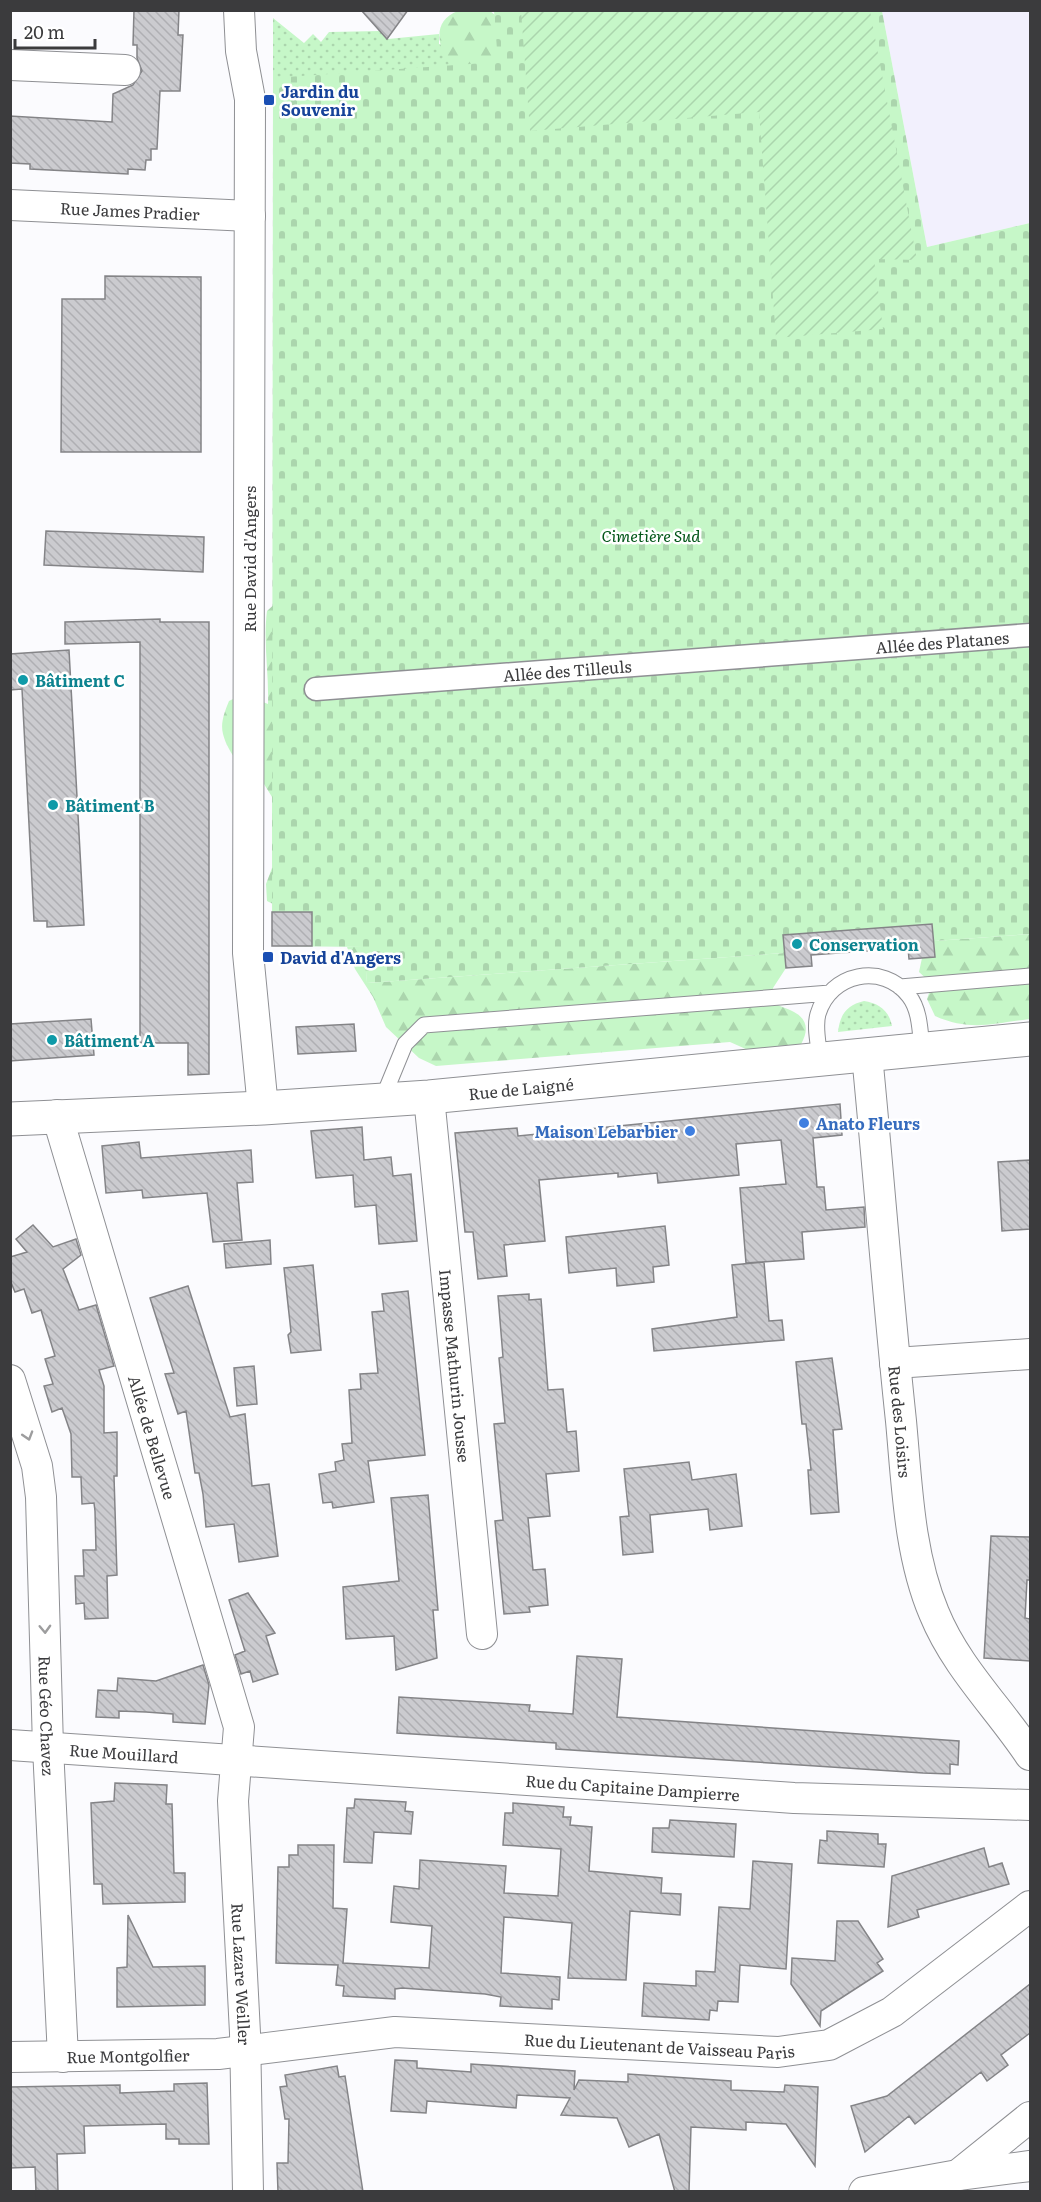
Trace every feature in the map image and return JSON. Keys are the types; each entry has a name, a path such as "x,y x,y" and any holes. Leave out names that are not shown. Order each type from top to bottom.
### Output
{"street":[{"name":"Rue David d'Angers","path":"239,10 241,51 250,99 248,953 263,1108"},
{"path":"10,65 125,70"},
{"name":"Rue James Pradier","path":"10,205 250,216"},
{"name":"Allée des Platanes","path":"820,650 1030,634"},
{"name":"Allée des Tilleuls","path":"316,689 820,650"},
{"name":"Rue de Laigné","path":"10,1119 57,1115 263,1108 429,1097 1030,1039"},
{"name":"Rue des Loisirs","path":"867,1055 895,1363 912,1523 922,1580 934,1614 959,1663 1030,1755"},
{"name":"Impasse Mathurin Jousse","path":"429,1097 482,1634"},
{"name":"Allée de Bellevue","path":"57,1115 239,1727 236,1759"},
{"path":"895,1363 1030,1354"},
{"name":"Rue Géo Chavez","path":"10,1380 37,1466 41,1497 48,1748 63,2057"},
{"name":"Rue Mouillard","path":"10,1745 236,1759"},
{"name":"Rue du Capitaine Dampierre","path":"236,1759 794,1798 1030,1805"},
{"name":"Rue Lazare Weiller","path":"236,1759 233,1802 245,2050 248,2192"},
{"name":"Rue du Lieutenant de Vaisseau Paris","path":"245,2050 395,2032 778,2052 828,2045 892,2012 1030,1906"},
{"name":"Rue Montgolfier","path":"10,2057 218,2054 245,2050"},
{"path":"958,2175 1030,2117"},
{"path":"864,2192 958,2175 1030,2166"}],"lane":[{"path":"820,1060 818,1015 830,993 850,978 866,975 883,977 900,987 910,997 917,1012 922,1049"},
{"path":"900,987 1030,976"},
{"path":"382,1100 405,1044 424,1025 830,993"}],"shaded area":[{"path":"882,11 1030,11 1030,223 927,247"}],"green space":[{"path":"458,11 490,11 495,15 504,62 453,69 444,53 439,37 443,22"},
{"name":"Cimetière Sud","path":"494,11 882,11 927,247 1030,223 1030,934 934,941 935,957 909,959 908,948 811,955 812,966 786,968 784,953 367,983 364,947 272,946 273,78 498,62"},
{"path":"521,11 870,11 917,260 874,259 883,329 776,338 759,112 530,131"},
{"path":"273,18 304,43 313,34 321,42 329,32 380,31 388,39 439,34 439,44 498,62 273,175"},
{"path":"280,599 279,907 267,901 266,884 272,868 272,797 264,784 251,776 233,756 225,741 222,726 229,701 243,694 268,704 267,611"},
{"path":"1030,934 1030,1019 972,1025 960,1024 935,1016 927,999 932,984 919,972 922,958 935,957 934,941"},
{"path":"347,947 365,947 367,983 784,953 786,968 773,988 773,1001 800,1017 806,1027 805,1033 792,1056 748,1050 730,1042 436,1066 419,1058 386,1027 373,997 355,969"},
{"path":"864,1001 882,1008 891,1020 892,1026 838,1032 845,1011"}],"building":[{"path":"134,10 179,10 178,35 183,35 180,91 160,91 157,149 151,149 151,160 146,160 145,170 128,169 128,174 30,169 30,164 10,163 10,116 112,122 113,94 133,85 142,71 137,58 137,45 133,45"},
{"path":"361,10 408,10 387,39"},
{"path":"105,276 201,277 201,452 61,452 62,299 105,299"},
{"path":"46,531 204,537 203,572 44,565"},
{"path":"160,619 160,622 209,622 209,1074 188,1075 188,1043 140,1043 140,642 65,644 65,622"},
{"name":"Bâtiment B","path":"69,650 84,925 47,927 47,921 34,921 22,689 10,690 10,654"},
{"path":"272,912 312,912 312,946 272,946"},
{"path":"932,924 935,957 909,959 908,948 811,955 812,966 786,968 783,935"},
{"name":"Bâtiment A","path":"91,1019 94,1055 10,1061 10,1024"},
{"path":"354,1024 356,1051 298,1054 296,1027"},
{"path":"840,1104 842,1135 813,1138 817,1187 824,1187 826,1210 864,1207 865,1227 802,1232 804,1259 746,1263 740,1188 786,1184 781,1140 736,1144 739,1175 658,1183 657,1173 618,1177 618,1173 539,1180 545,1241 504,1245 507,1276 478,1279 473,1232 465,1232 455,1133 517,1128 518,1136"},
{"path":"362,1127 364,1160 391,1157 393,1176 411,1174 417,1241 379,1244 376,1205 355,1207 353,1175 316,1178 311,1131"},
{"path":"139,1142 141,1158 251,1150 253,1182 237,1183 242,1240 213,1242 207,1193 143,1198 142,1190 106,1193 102,1146"},
{"path":"1030,1160 1030,1229 1002,1231 998,1162"},
{"path":"33,1225 53,1247 76,1239 81,1255 63,1269 79,1310 96,1305 114,1366 99,1370 104,1386 104,1433 117,1432 117,1476 114,1476 117,1575 107,1576 108,1618 85,1619 84,1603 76,1604 75,1576 84,1576 83,1550 96,1550 94,1503 82,1504 81,1477 72,1477 71,1434 62,1408 52,1412 44,1386 53,1384 45,1359 55,1356 41,1310 32,1313 24,1289 15,1292 10,1280 10,1257 27,1252 16,1239"},
{"path":"665,1226 669,1265 653,1267 654,1282 617,1286 616,1268 569,1273 566,1237"},
{"path":"270,1240 271,1264 226,1268 224,1244"},
{"path":"764,1262 769,1321 782,1320 784,1340 654,1351 652,1329 737,1317 732,1265"},
{"path":"313,1265 321,1350 291,1353 284,1268"},
{"path":"188,1286 230,1417 245,1414 252,1486 269,1484 278,1556 239,1562 234,1524 206,1527 203,1494 199,1473 195,1473 186,1411 178,1414 165,1374 174,1373 150,1298"},
{"path":"408,1291 425,1455 368,1461 374,1502 333,1508 332,1502 323,1503 319,1474 336,1471 335,1462 344,1460 342,1444 352,1443 349,1390 361,1389 360,1374 378,1373 372,1312 384,1311 382,1294"},
{"path":"529,1294 529,1300 541,1299 548,1390 563,1389 567,1432 576,1431 579,1471 546,1474 550,1516 528,1518 533,1570 545,1569 548,1605 529,1607 530,1612 504,1614 495,1521 503,1520 494,1424 505,1423 499,1358 503,1357 498,1296"},
{"path":"832,1358 842,1429 833,1430 839,1512 811,1514 808,1470 811,1470 806,1424 802,1424 796,1362"},
{"path":"254,1366 257,1404 237,1406 234,1368"},
{"path":"689,1462 692,1480 736,1474 742,1526 710,1530 708,1509 650,1515 653,1552 623,1555 620,1517 629,1516 624,1469"},
{"path":"428,1495 438,1610 433,1610 437,1658 396,1670 394,1636 346,1639 343,1587 399,1581 391,1498"},
{"path":"991,1536 1030,1537 1030,1580 1027,1580 1025,1618 1030,1619 1030,1661 984,1658"},
{"path":"248,1593 275,1633 266,1636 278,1674 253,1682 250,1671 241,1674 235,1655 245,1651 229,1600"},
{"path":"577,1656 622,1659 617,1717 959,1741 958,1765 950,1764 950,1774 923,1773 556,1749 556,1743 397,1733 399,1697 530,1705 529,1711 573,1714"},
{"path":"203,1665 209,1685 205,1724 173,1722 173,1714 146,1712 119,1711 119,1718 96,1717 98,1690 117,1691 118,1678 156,1681"},
{"path":"115,1783 167,1785 166,1804 172,1804 174,1873 185,1873 185,1902 103,1904 102,1884 94,1884 91,1803 114,1801"},
{"path":"355,1799 406,1802 405,1811 413,1812 411,1834 374,1832 372,1863 344,1862 347,1808 354,1808"},
{"path":"513,1803 564,1807 563,1817 571,1817 570,1825 592,1827 589,1871 662,1878 661,1893 681,1894 680,1915 630,1911 626,1980 568,1978 572,1923 504,1917 501,1973 560,1977 559,2000 552,1999 552,2009 500,2006 501,1997 485,1994 402,1988 395,1989 395,1999 343,1996 344,1986 336,1985 338,1965 276,1963 278,1867 289,1867 289,1855 298,1855 298,1845 334,1845 333,1908 347,1909 343,1963 429,1968 432,1926 391,1922 394,1886 419,1889 420,1860 506,1866 504,1893 558,1896 561,1849 503,1845 505,1813 513,1813"},
{"path":"670,1820 736,1824 734,1857 652,1852 653,1828 669,1828"},
{"path":"827,1831 878,1834 878,1844 886,1844 884,1867 818,1863 820,1840 827,1841"},
{"path":"984,1848 989,1867 1002,1863 1009,1884 917,1910 919,1917 888,1927 892,1876"},
{"path":"753,1861 792,1864 786,1969 740,1965 738,2002 718,2001 717,2011 710,2010 709,2020 642,2016 644,1983 696,1986 696,1971 715,1972 719,1907 750,1909"},
{"path":"128,1915 153,1967 205,1966 205,2005 117,2007 117,1968 127,1967"},
{"path":"837,1921 858,1921 883,1959 877,1963 883,1971 821,2011 820,2026 791,1984 792,1958 835,1961"},
{"path":"1030,1984 1030,2033 1001,2055 1008,2065 987,2081 981,2072 915,2124 909,2116 865,2152 851,2106 887,2096"},
{"path":"395,2060 417,2061 417,2068 471,2072 471,2064 575,2071 574,2090 579,2080 628,2082 628,2074 731,2081 731,2090 784,2092 785,2085 818,2087 815,2166 786,2124 746,2122 746,2130 691,2127 689,2192 675,2192 659,2134 629,2147 617,2118 561,2115 570,2098 517,2095 516,2108 427,2101 426,2113 391,2111"},
{"path":"337,2066 339,2077 345,2076 363,2192 278,2192 277,2163 288,2163 289,2119 285,2119 280,2087 287,2086 285,2075"},
{"path":"207,2083 209,2144 179,2144 179,2139 166,2139 166,2124 84,2126 85,2153 57,2154 58,2192 36,2192 35,2167 10,2168 10,2087 120,2085 120,2093 174,2091 174,2084"}],"place":[{"name":"Jardin du Souvenir","path":"269,100"},
{"name":"Bâtiment C","path":"23,680"},
{"name":"Bâtiment B","path":"53,805"},
{"name":"Conservation","path":"797,944"},
{"name":"David d'Angers","path":"268,957"},
{"name":"Bâtiment A","path":"52,1040"},
{"name":"Anato Fleurs","path":"804,1123"},
{"name":"Maison Lebarbier","path":"690,1131"}]}
